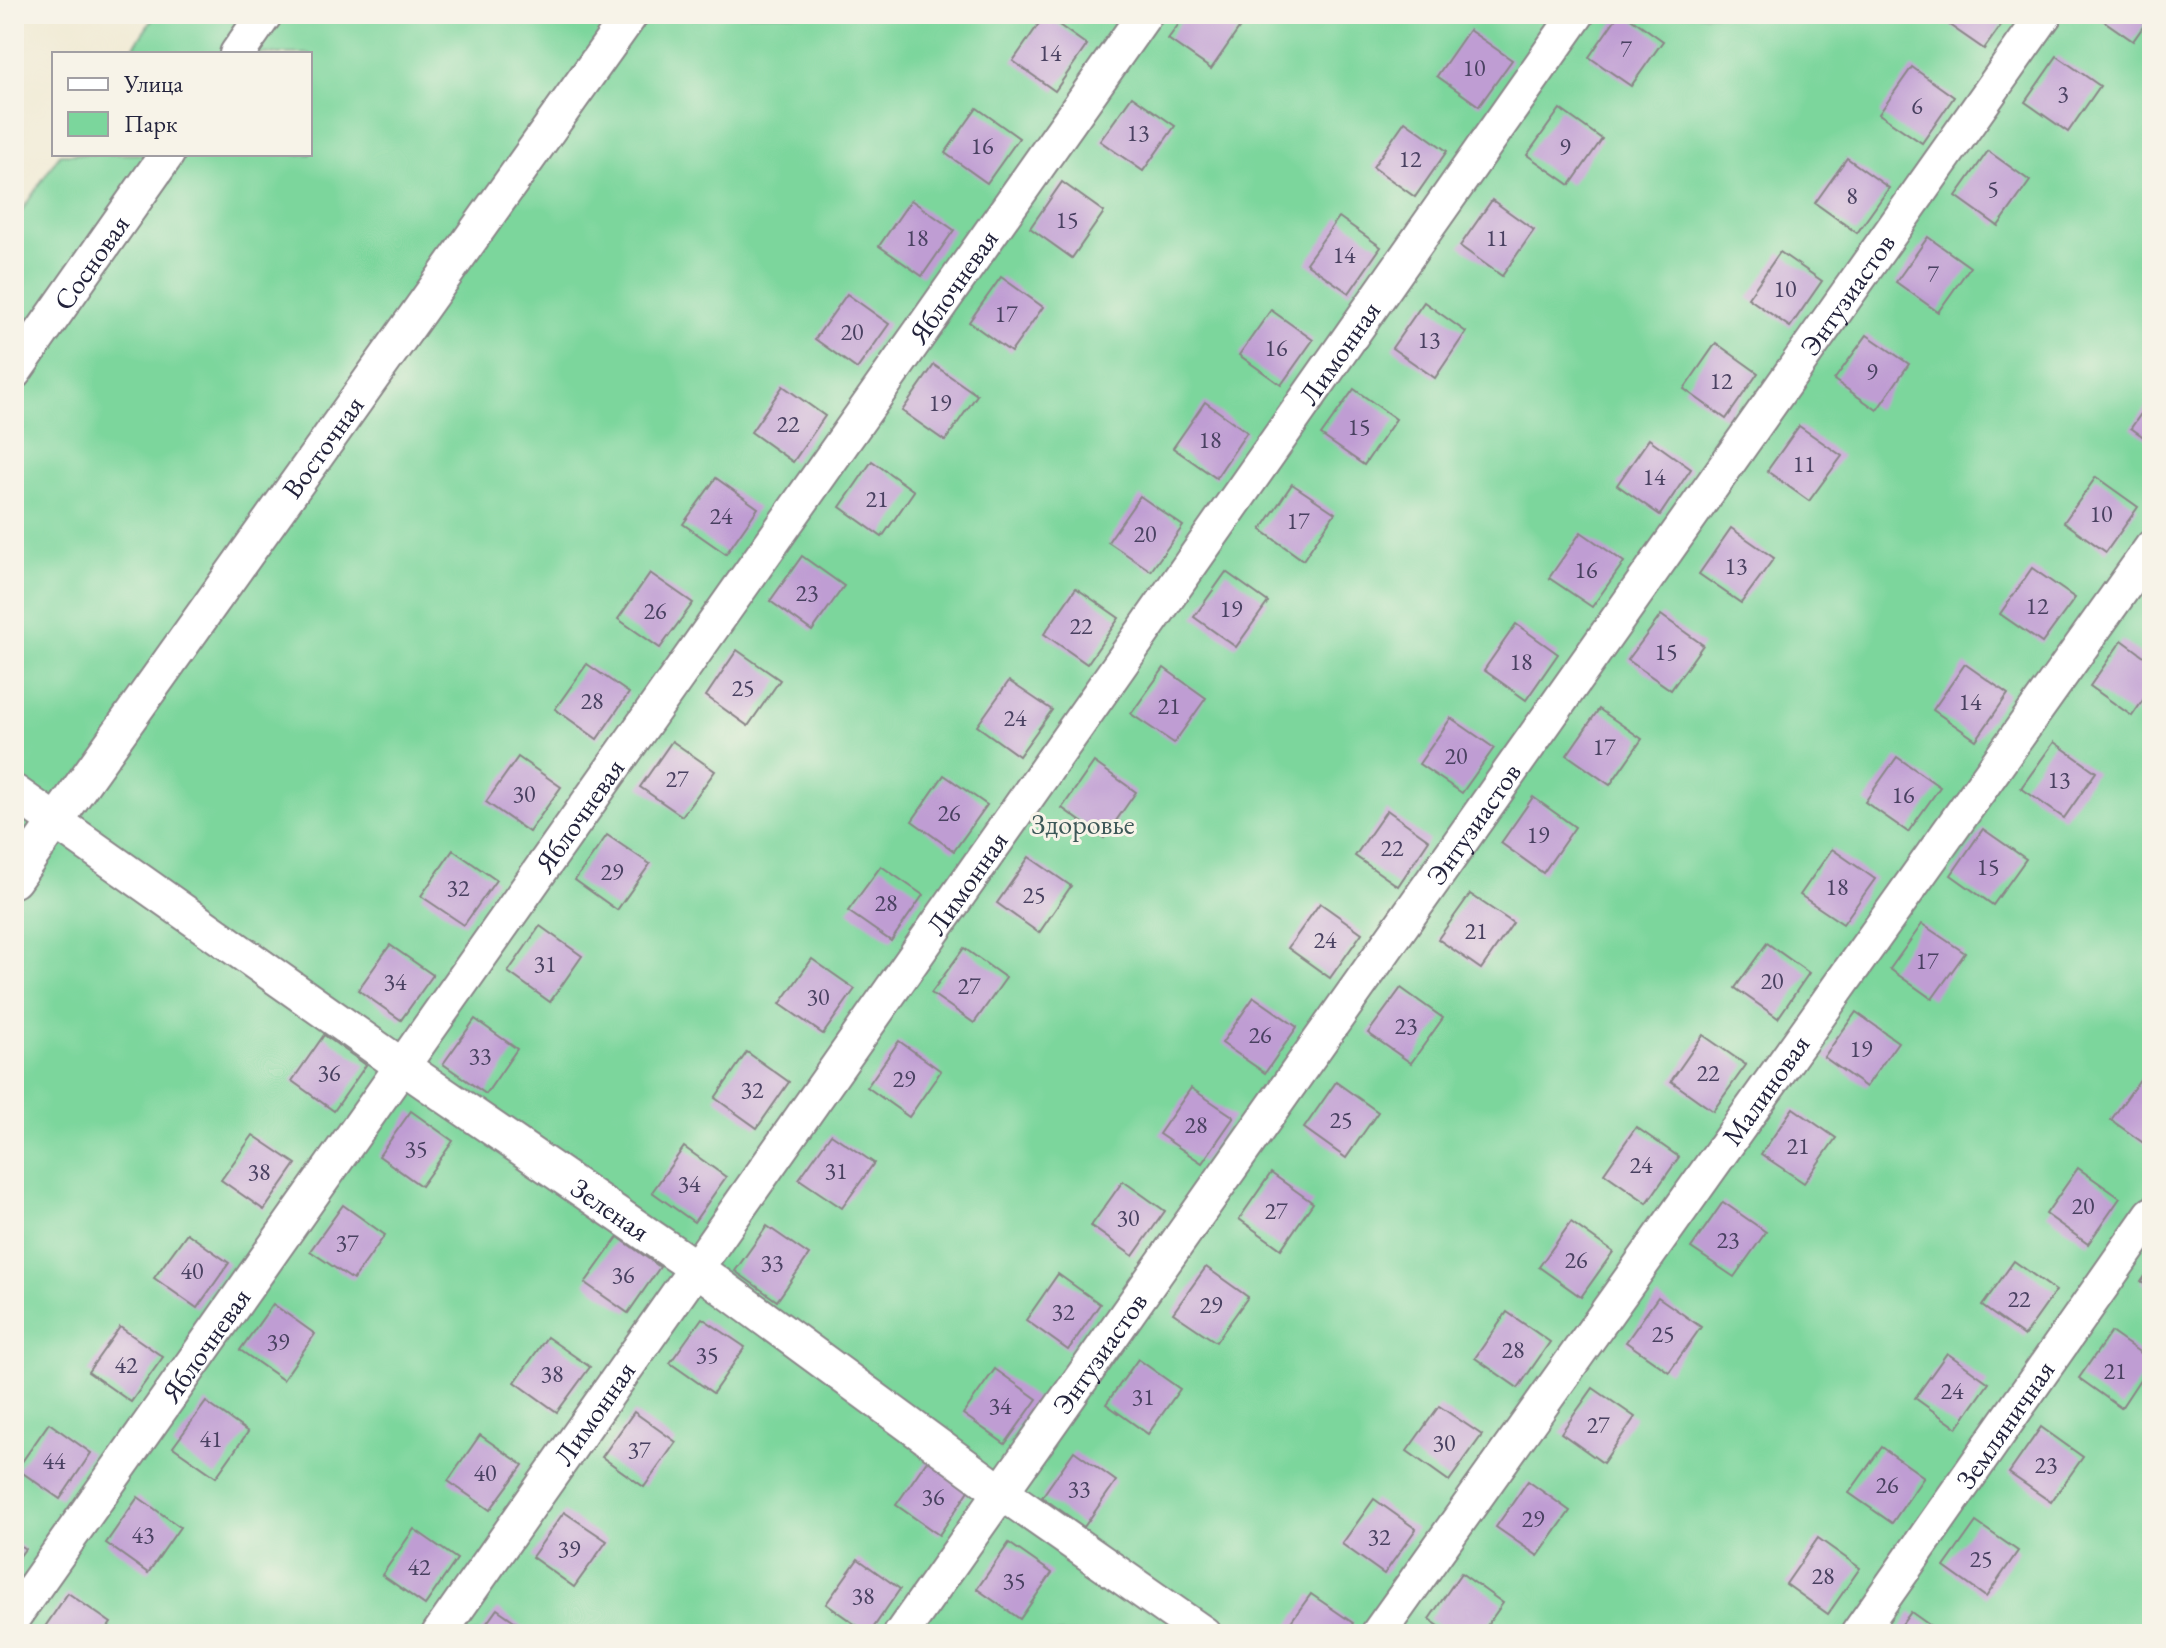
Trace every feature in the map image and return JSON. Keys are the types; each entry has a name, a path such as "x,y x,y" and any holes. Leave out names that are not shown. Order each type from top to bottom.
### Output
{"street":[{"path":"238,52 265,14"},
{"name":"Восточная","path":"14,880 631,14"},
{"name":"Яблочневая","path":"14,1616 1145,14"},
{"name":"Лимонная","path":"439,1634 1577,14"},
{"name":"Энтузиастов","path":"901,1634 2045,14"},
{"name":"Сосновая","path":"14,372 166,156"},
{"name":"Малиновая","path":"1378,1634 2152,547"},
{"name":"Зеленая","path":"14,792 402,1066 696,1268 1001,1492 1204,1634"},
{"name":"Земляничная","path":"1858,1634 2152,1214"}],"green space":[{"name":"Здоровье","path":"156,14 2152,14 2152,1634 14,1634 14,222 59,156 312,156 312,52 130,52"}],"building":[{"path":"1186,14 1230,14 1243,23 1211,69 1168,39"},
{"path":"1619,14 1625,14 1663,41 1631,86 1589,57"},
{"path":"1946,14 2009,14 1984,49 1942,20"},
{"path":"2094,14 2152,14 2133,41"},
{"path":"1045,15 1087,45 1055,91 1013,61"},
{"path":"1469,30 1512,60 1479,106 1437,76"},
{"path":"2057,56 2100,86 2068,132 2025,102"},
{"path":"1912,67 1954,97 1922,143 1879,114"},
{"path":"1132,96 1175,126 1143,171 1100,141"},
{"path":"977,108 1019,138 987,183 945,153"},
{"path":"1560,109 1602,139 1570,185 1527,155"},
{"path":"1405,121 1447,151 1415,197 1373,167"},
{"path":"1988,151 2030,181 1998,226 1956,196"},
{"path":"1847,158 1889,188 1857,233 1815,203"},
{"path":"1062,182 1104,212 1072,258 1030,228"},
{"path":"911,200 954,230 922,276 879,246"},
{"path":"1492,200 1534,230 1502,276 1460,246"},
{"path":"1339,217 1381,247 1349,293 1306,263"},
{"path":"1928,237 1970,267 1938,312 1896,282"},
{"path":"1780,252 1822,281 1790,327 1748,298"},
{"path":"1001,277 1043,307 1011,352 969,322"},
{"path":"847,294 889,324 857,369 815,339"},
{"path":"1424,302 1466,332 1435,378 1392,348"},
{"path":"1271,310 1313,340 1281,385 1239,355"},
{"path":"1867,335 1909,364 1877,410 1834,380"},
{"path":"1716,343 1758,373 1726,419 1684,389"},
{"path":"934,365 977,395 945,441 902,411"},
{"path":"783,386 825,416 793,462 751,432"},
{"path":"1354,389 1396,419 1364,465 1321,435"},
{"path":"2152,398 2152,443 2131,428"},
{"path":"1205,402 1247,432 1216,478 1173,448"},
{"path":"1799,426 1842,456 1809,501 1767,471"},
{"path":"1649,439 1691,469 1660,515 1617,485"},
{"path":"872,461 914,491 882,537 840,507"},
{"path":"2096,477 2138,507 2106,552 2064,522"},
{"path":"716,478 758,508 726,554 683,524"},
{"path":"1292,484 1335,513 1303,560 1261,530"},
{"path":"1140,496 1183,526 1151,571 1108,542"},
{"path":"1731,528 1774,558 1741,603 1699,574"},
{"path":"1581,532 1624,562 1592,607 1549,578"},
{"path":"802,556 844,586 812,631 770,601"},
{"path":"2032,568 2075,598 2042,643 2000,614"},
{"path":"1226,572 1268,602 1236,647 1194,617"},
{"path":"650,573 693,603 660,648 618,619"},
{"path":"1076,588 1119,618 1087,664 1044,634"},
{"path":"1661,615 1703,645 1671,690 1628,660"},
{"path":"1516,624 1558,654 1526,700 1484,670"},
{"path":"2122,640 2152,662 2152,687 2132,716 2090,686"},
{"path":"737,650 780,680 748,726 706,696"},
{"path":"587,664 629,693 597,739 555,709"},
{"path":"1965,664 2008,694 1976,740 1933,710"},
{"path":"1164,668 1206,698 1174,743 1131,714"},
{"path":"1009,681 1052,710 1019,756 977,726"},
{"path":"1599,709 1642,739 1610,785 1567,755"},
{"path":"1451,718 1494,748 1462,793 1419,764"},
{"path":"672,741 715,771 682,816 640,787"},
{"path":"2054,742 2096,772 2064,818 2021,788"},
{"path":"518,757 561,787 529,832 486,802"},
{"path":"1897,757 1940,787 1908,832 1865,802"},
{"path":"1094,762 1136,792 1104,838 1062,808"},
{"path":"944,775 987,805 954,851 912,821"},
{"path":"1533,797 1575,827 1543,873 1501,843"},
{"path":"1387,810 1429,840 1398,886 1355,856"},
{"path":"1983,829 2026,859 1993,905 1951,875"},
{"path":"607,835 650,864 617,910 575,880"},
{"path":"1832,849 1875,879 1843,924 1800,895"},
{"path":"453,850 496,880 464,925 421,896"},
{"path":"1029,857 1071,886 1039,933 997,903"},
{"path":"881,866 923,895 891,941 848,911"},
{"path":"1470,894 1513,923 1481,969 1438,939"},
{"path":"1320,903 1362,933 1330,978 1288,948"},
{"path":"1922,924 1965,953 1932,999 1890,969"},
{"path":"540,926 582,956 550,1002 508,972"},
{"path":"1767,943 1809,973 1778,1018 1735,988"},
{"path":"390,945 433,975 401,1020 358,990"},
{"path":"964,948 1006,978 974,1023 931,993"},
{"path":"812,959 855,989 823,1034 780,1004"},
{"path":"1401,988 1443,1018 1411,1063 1368,1033"},
{"path":"1254,997 1297,1027 1265,1073 1222,1043"},
{"path":"1856,1012 1898,1042 1866,1087 1824,1057"},
{"path":"475,1019 517,1049 486,1094 443,1064"},
{"path":"324,1035 366,1065 334,1111 292,1081"},
{"path":"1703,1035 1746,1065 1713,1111 1671,1081"},
{"path":"899,1041 941,1071 909,1117 867,1087"},
{"path":"747,1052 789,1082 757,1128 715,1098"},
{"path":"2143,1075 2152,1081 2152,1149 2111,1120"},
{"path":"1336,1082 1378,1112 1346,1158 1304,1128"},
{"path":"1191,1088 1234,1117 1202,1163 1159,1134"},
{"path":"1793,1108 1836,1138 1804,1183 1761,1154"},
{"path":"411,1111 453,1141 421,1186 379,1156"},
{"path":"1636,1127 1679,1157 1647,1203 1604,1173"},
{"path":"831,1134 874,1163 842,1208 799,1179"},
{"path":"253,1135 296,1164 264,1210 221,1180"},
{"path":"684,1147 726,1177 694,1222 652,1192"},
{"path":"2078,1168 2120,1198 2088,1244 2046,1214"},
{"path":"1271,1173 1313,1203 1281,1249 1239,1219"},
{"path":"1123,1181 1165,1211 1133,1256 1091,1226"},
{"path":"1723,1202 1766,1232 1734,1277 1691,1248"},
{"path":"343,1205 385,1235 353,1280 310,1251"},
{"path":"1571,1222 1613,1252 1581,1297 1539,1267"},
{"path":"767,1226 809,1255 777,1301 735,1271"},
{"path":"187,1233 229,1263 197,1308 154,1278"},
{"path":"618,1237 660,1267 628,1313 585,1283"},
{"path":"2014,1261 2056,1291 2024,1336 1982,1306"},
{"path":"2152,1266 2152,1289 2141,1282"},
{"path":"1206,1267 1248,1297 1216,1342 1173,1313"},
{"path":"1058,1274 1100,1304 1068,1350 1026,1320"},
{"path":"1658,1297 1701,1327 1669,1372 1626,1342"},
{"path":"273,1304 315,1334 283,1380 240,1350"},
{"path":"1507,1312 1550,1342 1518,1388 1475,1358"},
{"path":"702,1318 745,1347 713,1393 670,1363"},
{"path":"120,1327 163,1357 131,1402 88,1372"},
{"path":"2111,1332 2152,1361 2121,1408 2079,1378"},
{"path":"547,1337 590,1367 557,1412 515,1382"},
{"path":"1947,1353 1989,1383 1957,1428 1915,1398"},
{"path":"1138,1359 1180,1389 1148,1434 1106,1404"},
{"path":"995,1369 1037,1399 1005,1444 963,1414"},
{"path":"1593,1388 1635,1417 1603,1463 1561,1433"},
{"path":"206,1402 248,1432 216,1477 173,1447"},
{"path":"1439,1406 1482,1435 1449,1481 1407,1451"},
{"path":"634,1412 676,1442 644,1487 602,1457"},
{"path":"49,1423 91,1453 60,1499 17,1469"},
{"path":"2041,1427 2083,1457 2051,1502 2009,1473"},
{"path":"480,1435 523,1465 490,1510 448,1481"},
{"path":"1882,1447 1924,1477 1892,1523 1849,1493"},
{"path":"1074,1451 1116,1481 1084,1527 1042,1497"},
{"path":"928,1459 970,1489 939,1535 896,1505"},
{"path":"1528,1481 1570,1511 1538,1556 1496,1527"},
{"path":"138,1497 180,1527 148,1573 106,1543"},
{"path":"1374,1499 1416,1529 1384,1574 1342,1544"},
{"path":"564,1512 607,1541 574,1587 532,1557"},
{"path":"1976,1522 2018,1551 1986,1597 1944,1567"},
{"path":"414,1529 457,1559 425,1605 382,1575"},
{"path":"1818,1538 1860,1568 1828,1614 1786,1584"},
{"path":"14,1541 25,1549 14,1564"},
{"path":"1009,1543 1052,1573 1020,1619 977,1589"},
{"path":"858,1559 900,1589 869,1634 826,1604"},
{"path":"1461,1573 1503,1603 1481,1634 1450,1634 1429,1619"},
{"path":"68,1593 111,1623 103,1634 40,1634"},
{"path":"1311,1594 1353,1623 1346,1634 1282,1634"},
{"path":"497,1609 533,1634 479,1634"},
{"path":"1911,1612 1942,1634 1895,1634"},
{"path":"343,1626 354,1634 337,1634"}]}
